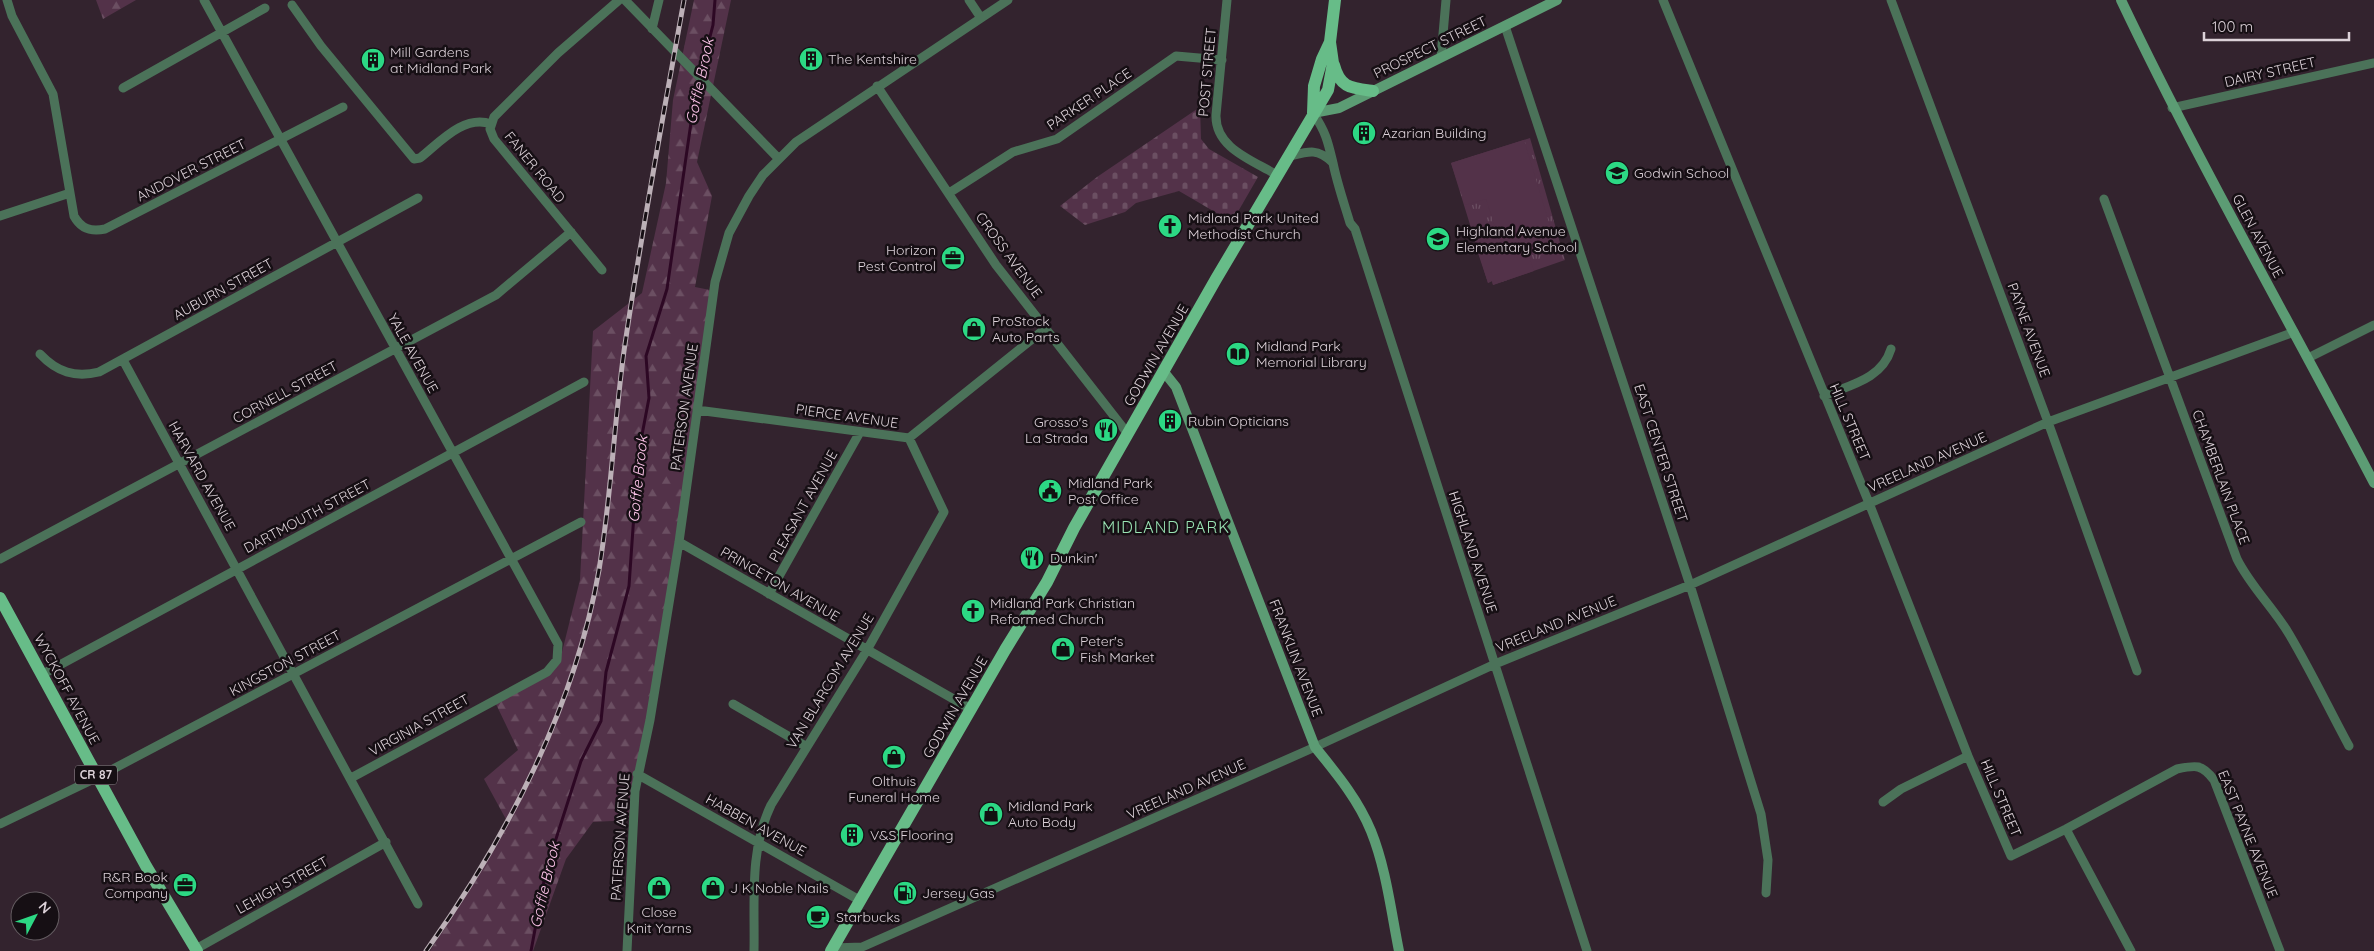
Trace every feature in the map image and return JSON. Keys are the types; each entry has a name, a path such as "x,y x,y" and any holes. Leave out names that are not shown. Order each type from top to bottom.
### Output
{"main road":[{"name":"GODWIN AVENUE","path":"832,949 1047,582 1074,528 1287,157 1328,90 1333,63 1330,42 1335,0"},
{"name":"GODWIN AVENUE","path":"1313,113 1314,86 1322,59 1330,42"},
{"path":"1333,63 1337,78 1345,85 1373,91"},
{"name":"WYCKOFF AVENUE","path":"0,598 146,866 197,950"}],"street":[{"name":"ANDOVER STREET","path":"7,0 15,21 53,94 74,216 77,222 90,230 105,229 343,107"},
{"name":"YALE AVENUE","path":"204,0 221,34 556,638 559,652 557,660 547,672 500,696"},
{"name":"FANER ROAD","path":"602,270 494,139 490,130 494,117 525,84 619,0"},
{"path":"625,0 778,158"},
{"path":"652,30 659,0"},
{"path":"969,0 981,18"},
{"name":"PATERSON AVENUE","path":"627,951 632,823 637,774 650,720 679,542 715,282 720,257 729,234 745,202 778,158 812,129 1008,0"},
{"name":"POST STREET","path":"1227,0 1216,115 1218,131 1228,146 1277,175"},
{"path":"1441,58 1446,0"},
{"name":"PROSPECT STREET","path":"1313,113 1339,108 1557,0"},
{"name":"HILL STREET","path":"1663,0 1869,503 1968,756 2011,856"},
{"name":"PAYNE AVENUE","path":"1891,0 2048,422 2137,671"},
{"name":"GLEN AVENUE","path":"2120,0 2172,108 2374,484"},
{"path":"292,5 321,46 414,160 420,158 463,125 482,120 491,124"},
{"path":"123,88 265,8"},
{"name":"EAST CENTER STREET","path":"1506,26 1690,584 1761,814 1768,860 1766,893"},
{"name":"PARKER PLACE","path":"948,193 1013,152 1057,139 1176,56 1222,60"},
{"name":"DAIRY STREET","path":"2172,108 2374,63"},
{"name":"CROSS AVENUE","path":"877,86 996,265 1128,434"},
{"name":"HIGHLAND AVENUE","path":"1313,113 1325,131 1350,223 1355,229 1587,951"},
{"path":"1287,157 1313,152 1323,153 1332,162"},
{"path":"0,216 70,193"},
{"name":"AUBURN STREET","path":"40,354 58,370 78,375 99,372 418,198"},
{"name":"CHAMBERLAIN PLACE","path":"2104,199 2244,572 2289,634 2349,746"},
{"name":"CORNELL STREET","path":"0,558 496,295 571,232"},
{"path":"2308,358 2374,325"},
{"name":"PIERCE AVENUE","path":"697,410 909,438 1046,328"},
{"name":"VREELAND AVENUE","path":"832,949 862,947 1315,747 1495,664 1690,584 2048,422 2115,396 2170,378 2256,344 2294,332"},
{"path":"1824,396 1881,370 1887,361 1891,349"},
{"name":"HARVARD AVENUE","path":"123,360 418,904"},
{"name":"FRANKLIN AVENUE","path":"1164,372 1176,387 1315,747 1351,794 1370,830 1377,850 1399,951"},
{"name":"DARTMOUTH STREET","path":"43,674 584,382"},
{"name":"PLEASANT AVENUE","path":"769,594 860,432"},
{"name":"VAN BLARCOM AVENUE","path":"754,951 755,860 757,842 771,805 867,650 944,512 909,438"},
{"name":"KINGSTON STREET","path":"0,824 98,777 581,522"},
{"name":"PRINCETON AVENUE","path":"679,542 971,709"},
{"name":"VIRGINIA STREET","path":"351,778 500,696"},
{"path":"734,704 807,747"},
{"path":"1883,802 1901,789 1968,756"},
{"name":"EAST PAYNE AVENUE","path":"2011,856 2066,829 2177,769 2194,765 2206,770 2214,780 2280,951"},
{"name":"HABBEN AVENUE","path":"637,774 861,901"},
{"path":"2066,829 2131,951"},
{"name":"LEHIGH STREET","path":"197,950 384,844"}],"green space":[{"path":"96,0 136,0 103,19"},
{"path":"694,0 731,0 697,162 712,196 695,287 715,291 631,820 593,822 566,859 533,951 430,951 508,823 484,779 518,750 494,700 559,664 580,580 593,331 642,293 666,183 673,100"},
{"path":"1200,107 1201,139 1209,149 1258,177 1232,222 1179,191 1136,203 1125,212 1085,225 1060,206 1097,177"},
{"path":"1530,138 1565,260 1493,285 1492,281 1488,283 1451,163"},
{"path":"1524,140 1550,226 1522,235 1534,271 1493,285 1492,281 1488,283 1475,244 1498,236 1486,199 1465,205 1451,163"}],"waterway":[{"name":"Goffle Brook","path":"531,951 546,870 581,761 601,721 606,672 629,586 638,456 649,398 646,356 667,289 695,95 713,25 715,0"}],"railway":[{"path":"426,951 483,863 510,817 534,770 573,672 588,621 603,543 624,351 652,175 684,0"}],"place":[{"name":"The Kentshire","path":"811,59"},
{"name":"Mill Gardens at Midland Park","path":"373,60"},
{"name":"Azarian Building","path":"1364,133"},
{"name":"Godwin School","path":"1617,173"},
{"name":"Midland Park United Methodist Church","path":"1170,226"},
{"name":"Highland Avenue Elementary School","path":"1438,239"},
{"name":"Horizon Pest Control","path":"953,258"},
{"name":"ProStock Auto Parts","path":"974,329"},
{"name":"Midland Park Memorial Library","path":"1238,354"},
{"name":"Rubin Opticians","path":"1170,421"},
{"name":"Grosso's La Strada","path":"1106,430"},
{"name":"Midland Park Post Office","path":"1050,491"},
{"name":"Dunkin'","path":"1032,558"},
{"name":"Midland Park Christian Reformed Church","path":"973,611"},
{"name":"Peter's Fish Market","path":"1063,649"},
{"name":"Olthuis Funeral Home","path":"894,757"},
{"name":"Midland Park Auto Body","path":"991,814"},
{"name":"V&S Flooring","path":"852,835"},
{"name":"R&R Book Company","path":"185,885"},
{"name":"Close Knit Yarns","path":"659,888"},
{"name":"J K Noble Nails","path":"713,888"},
{"name":"Jersey Gas","path":"905,893"},
{"name":"Starbucks","path":"818,917"}],"district":[{"name":"MIDLAND PARK","path":"1166,527"}]}
